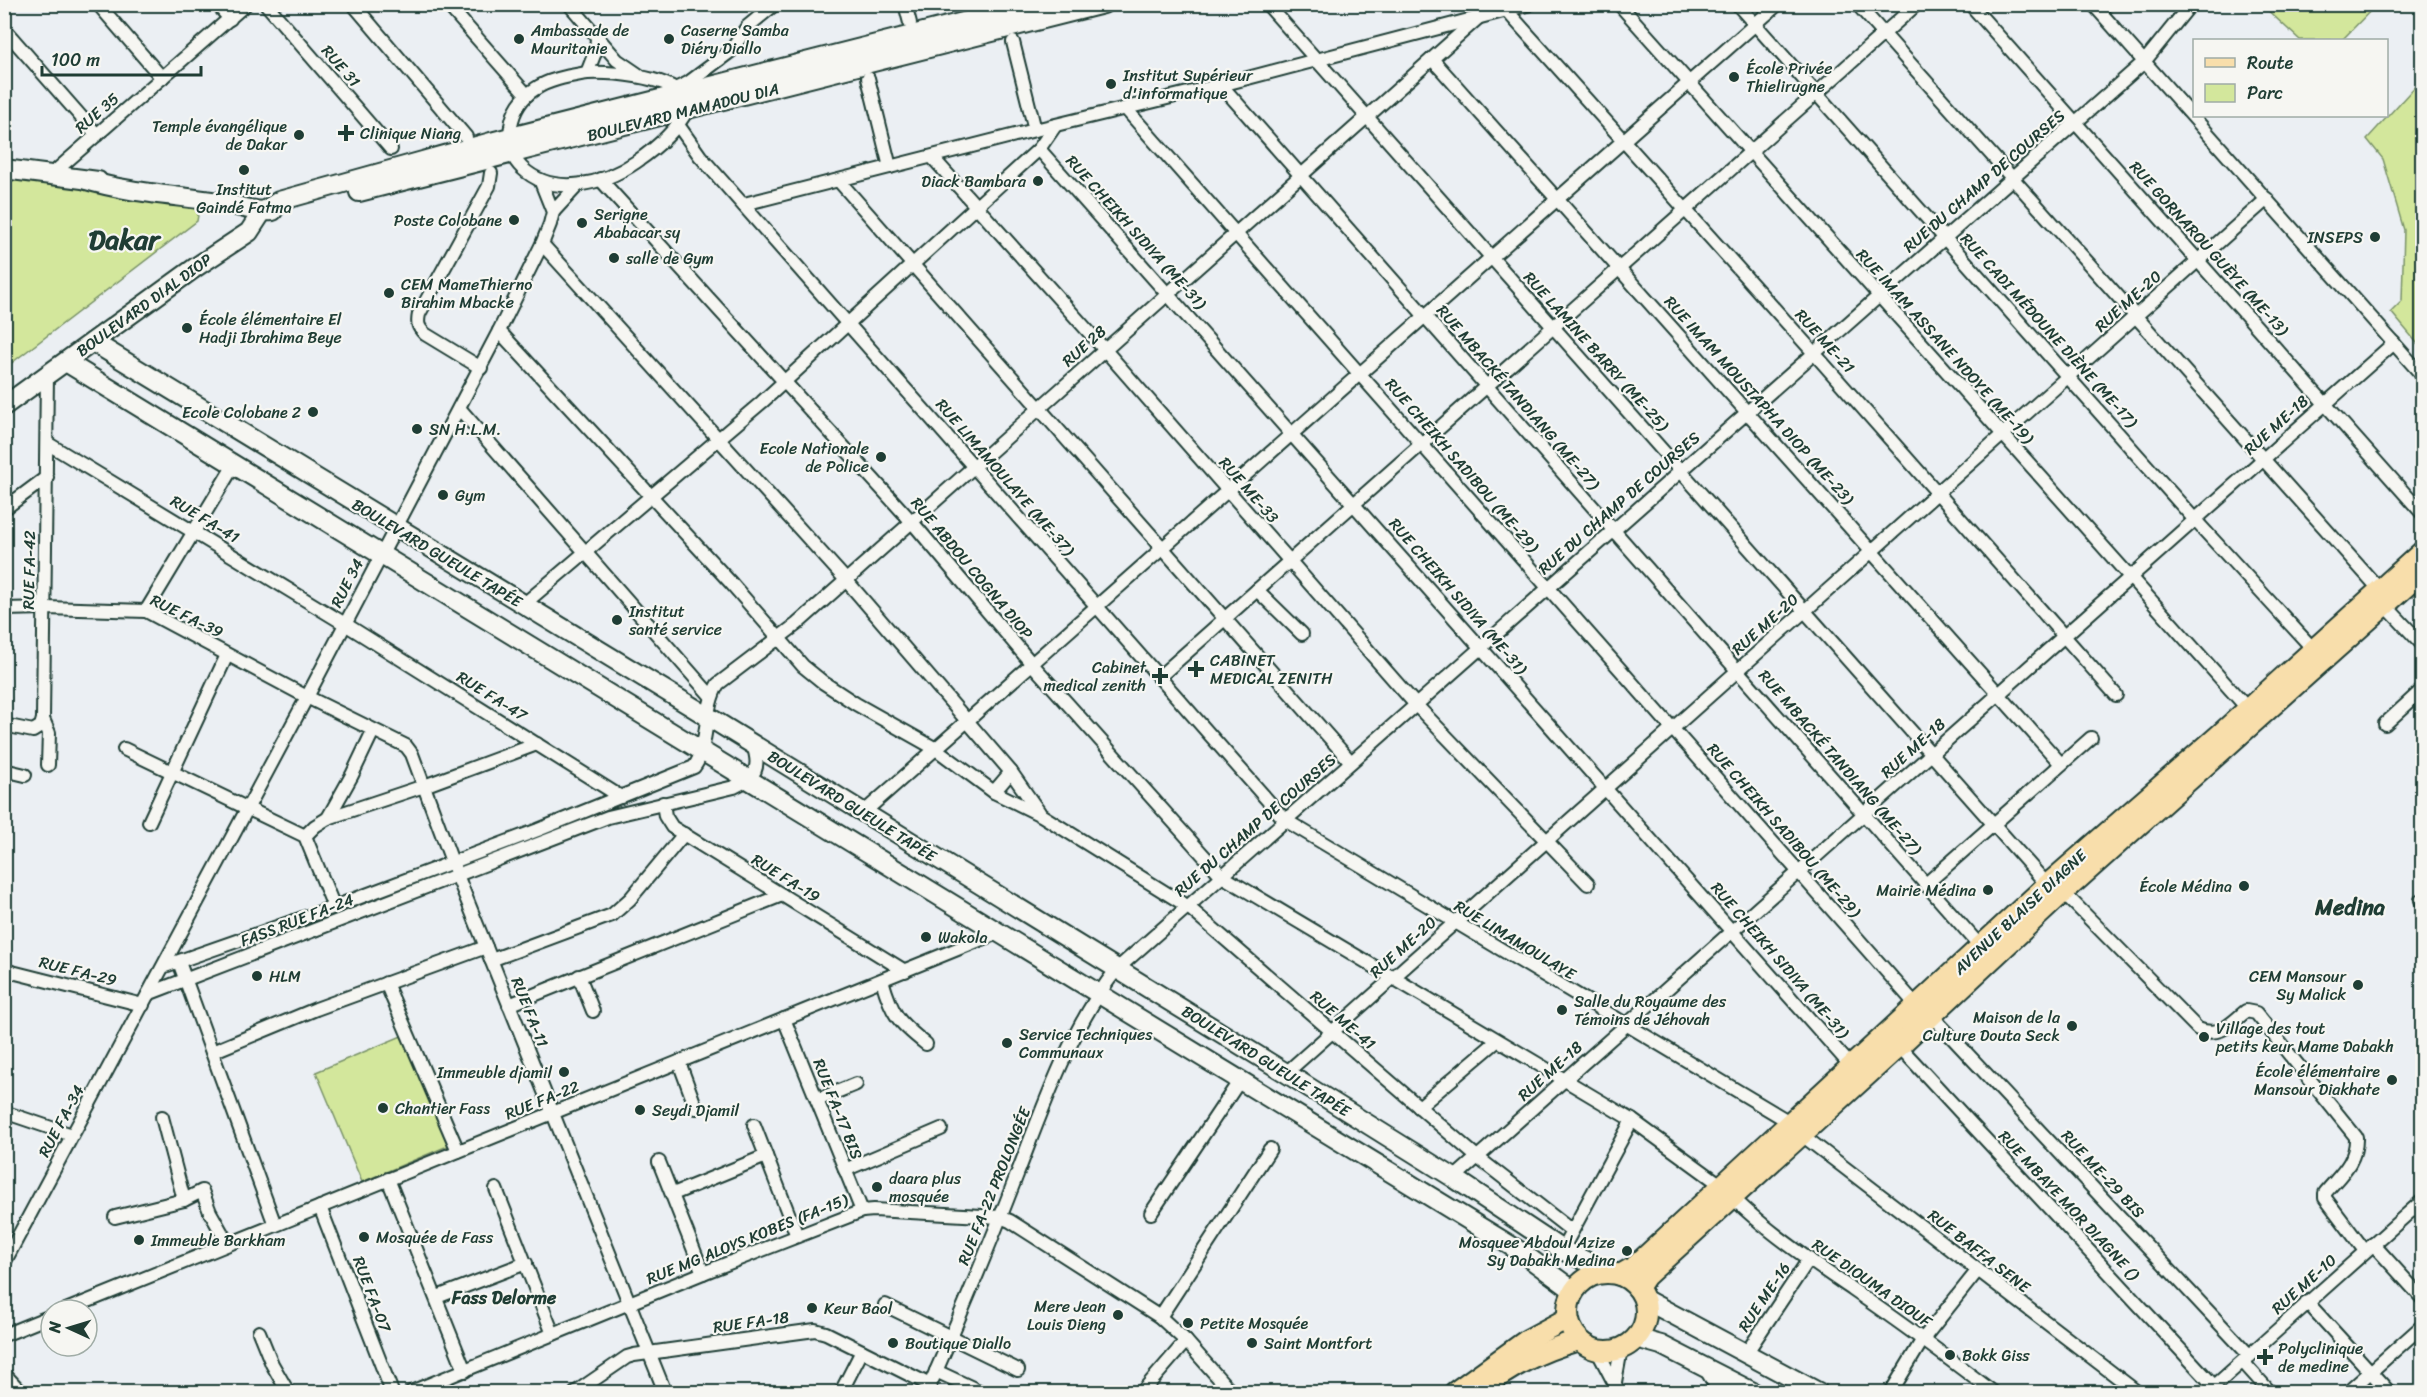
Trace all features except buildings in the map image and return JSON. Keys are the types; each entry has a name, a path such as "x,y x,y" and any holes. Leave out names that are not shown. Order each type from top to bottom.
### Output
{"main road":[{"name":"AVENUE BLAISE DIAGNE","path":"1796,1129 1851,1066 1924,1011 2383,598 2422,552"},
{"name":"AVENUE BLAISE DIAGNE","path":"1614,1274 1634,1267 1670,1244 1796,1129 1899,1046 1924,1011 1981,947 2056,891 2247,708 2314,650 2422,572"},
{"name":"AVENUE BLAISE DIAGNE","path":"1641,1293 1646,1276 1670,1244"},
{"path":"1597,1274 1614,1274 1641,1293 1645,1320 1629,1343 1609,1351 1597,1350 1579,1340 1568,1318 1568,1304 1574,1291 1586,1278 1597,1274"},
{"path":"1455,1392 1527,1340 1568,1318"},
{"path":"1477,1392 1521,1361 1546,1349 1579,1340"}],"street":[{"path":"98,4 162,78"},
{"path":"217,4 230,19"},
{"name":"RUE 35","path":"51,175 246,4"},
{"name":"RUE 31","path":"266,4 391,149"},
{"path":"353,4 466,137"},
{"path":"447,4 527,95"},
{"path":"569,4 617,60 681,105"},
{"path":"646,80 587,73 549,82 536,88 527,95 515,112 511,146 522,169 542,182 556,185 579,184 626,169 644,156 681,105 698,76 731,51 747,27 775,4"},
{"path":"905,4 910,23"},
{"name":"BOULEVARD MAMADOU DIA","path":"681,105 1034,4"},
{"name":"BOULEVARD MAMADOU DIA","path":"279,201 1103,4"},
{"name":"RUE LAMINE BARRY (ME-25)","path":"1267,4 1931,754 2056,891 2198,1029 2213,1033 2221,1030 2246,1011 2256,1013 2356,1137 2353,1160 2325,1193 2325,1198 2369,1247"},
{"path":"744,204 1221,85 1530,4"},
{"name":"RUE IMAM ASSANE NDOYE (ME-19)","path":"1619,4 2247,708"},
{"name":"RUE CADI MÉDOUNE DIÈNE (ME-17)","path":"1737,4 2195,520 2314,650"},
{"path":"863,813 1778,4"},
{"path":"1857,4 2263,459 2422,644"},
{"path":"1159,677 1917,4"},
{"name":"RUE GORNAROU GUÈYE (ME-13)","path":"1970,4 2422,513"},
{"path":"2092,4 2422,375"},
{"name":"RUE DU CHAMP DE COURSES","path":"1117,969 2144,62 2191,4"},
{"name":"RUE ME-21","path":"1507,11 1814,353 2116,695"},
{"name":"RUE 28","path":"711,696 718,684 777,639 846,580 1478,18"},
{"path":"4,29 97,135"},
{"path":"587,73 596,50 597,38"},
{"path":"1013,42 1035,130"},
{"name":"RUE IMAM MOUSTAPHA DIOP (ME-23)","path":"1432,59 2061,764"},
{"path":"868,78 890,167"},
{"name":"RUE MBACKÉ TANDIANG (ME-27)","path":"1221,85 1981,947"},
{"name":"RUE LIMAMOULAYE (ME-37)","path":"681,105 700,156 1285,820"},
{"name":"RUE CHEIKH SADIBOU (ME-29)","path":"1126,109 1924,1011"},
{"path":"523,606 783,381 1039,149 1054,126"},
{"name":"BOULEVARD MAMADOU DIA","path":"262,212 292,208 511,146"},
{"name":"RUE CHEIKH SIDIYA (ME-31)","path":"1039,149 1851,1066"},
{"name":"RUE ME-33","path":"932,157 1105,350 1416,705 1545,842 1588,884"},
{"path":"6,168 86,180 279,201"},
{"path":"481,368 425,334 417,323 419,314 489,186 491,173"},
{"name":"RUE ABDOU COGNA DIOP","path":"600,179 912,522 1032,664 1221,876 1632,1120 1727,1192"},
{"path":"86,180 126,189 225,203 262,212"},
{"path":"839,181 1351,762"},
{"path":"542,182 553,212 579,184"},
{"name":"RUE ME-20","path":"1286,1073 2267,200"},
{"name":"BOULEVARD DIAL DIOP","path":"4,406 196,267 249,232 262,212 279,201"},
{"path":"225,203 238,211 245,219 249,232"},
{"name":"RUE 34","path":"146,1000 481,368 542,244 553,212"},
{"path":"542,244 846,580 1011,772 1041,815"},
{"name":"RUE ME-41","path":"499,331 731,583 777,639 803,666 824,683 936,749 994,792 1041,815 1187,906 1477,1157 1572,1231"},
{"name":"BOULEVARD GUEULE TAPÉE","path":"93,342 1286,1073 1454,1178 1562,1250 1614,1274"},
{"name":"RUE ME-18","path":"1454,1178 2394,343"},
{"name":"BOULEVARD GUEULE TAPÉE","path":"66,362 1521,1252 1574,1291"},
{"name":"RUE FA-42","path":"47,376 43,719 49,733 48,765"},
{"path":"165,966 334,907 452,862 687,771 699,761 711,696 459,408"},
{"name":"RUE FA-41","path":"47,443 345,624"},
{"path":"146,611 234,465"},
{"path":"4,509 47,477"},
{"path":"1257,590 1302,634"},
{"name":"RUE FA-39","path":"4,609 146,611 307,698"},
{"name":"RUE FA-47","path":"345,624 621,797"},
{"path":"149,822 227,655"},
{"path":"2385,724 2422,690"},
{"name":"RUE FA-11","path":"307,698 406,746 412,754 457,875 665,1392"},
{"path":"4,725 33,731 41,726 43,719"},
{"path":"328,818 372,731"},
{"path":"1926,884 2091,738"},
{"path":"305,836 328,818 424,786 537,744"},
{"path":"748,780 754,774 756,766 757,756 753,745"},
{"path":"124,749 305,836 334,907"},
{"path":"4,770 25,775"},
{"path":"994,792 1011,772"},
{"name":"FASS RUE FA-24","path":"146,1000 186,982 608,817 720,791 748,780"},
{"name":"RUE FA-19","path":"663,803 665,816 669,823 684,834 905,970"},
{"name":"RUE LIMAMOULAYE","path":"1285,820 1796,1129"},
{"path":"491,960 612,915 630,899 684,834"},
{"path":"509,1005 782,894"},
{"name":"RUE FA-22","path":"95,1298 997,933"},
{"path":"212,1052 316,1009 486,947"},
{"path":"179,962 275,1225"},
{"path":"1097,993 1117,969"},
{"name":"RUE FA-29","path":"4,970 146,1000"},
{"path":"579,976 593,1011"},
{"path":"882,980 888,1001 901,1025 926,1044"},
{"path":"386,983 458,1151"},
{"name":"RUE FA-22 PROLONGÉE","path":"928,1389 1052,1087 1097,993"},
{"name":"RUE FA-34","path":"4,1263 146,1000"},
{"name":"RUE ME-29 BIS","path":"1924,1011 2246,1359 2270,1392"},
{"name":"RUE FA-17 BIS","path":"784,1020 862,1211"},
{"path":"1419,1107 1497,1041"},
{"name":"RUE MBAYE MOR DIAGNE ()","path":"1899,1046 2211,1390"},
{"path":"679,1062 696,1108"},
{"path":"1151,1214 1240,1080"},
{"path":"817,1100 856,1084"},
{"path":"4,1112 72,1135"},
{"path":"162,1118 184,1200"},
{"path":"1562,1250 1632,1120"},
{"path":"754,1125 797,1236"},
{"path":"845,1170 941,1129"},
{"name":"RUE BAFFA SENE","path":"1796,1129 2137,1392"},
{"path":"1160,1317 1270,1149"},
{"path":"673,1194 766,1156"},
{"path":"659,1162 702,1273"},
{"path":"388,1179 465,1371"},
{"path":"496,1189 553,1335"},
{"path":"115,1217 184,1200 201,1191 228,1244"},
{"name":"RUE DIOUMA DIOUF","path":"1727,1192 1809,1259 1923,1339 1993,1392"},
{"name":"RUE ME-10","path":"2211,1390 2422,1201"},
{"name":"RUE FA-07","path":"320,1207 392,1392"},
{"name":"RUE MG ALOYS KOBES (FA-15)","path":"411,1392 630,1305 702,1273 862,1211 1000,1217 1010,1221 1160,1317 1186,1341 1231,1392"},
{"path":"2369,1247 2422,1298"},
{"name":"RUE ME-16","path":"1747,1352 1809,1259"},
{"path":"437,1298 526,1263"},
{"path":"1891,1392 1923,1339 1978,1270"},
{"path":"1641,1293 1818,1392"},
{"path":"2307,1302 2389,1392"},
{"path":"885,1305 1018,1370"},
{"path":"4,1335 39,1321"},
{"path":"2348,1392 2422,1326"},
{"name":"RUE FA-18","path":"576,1392 627,1357 815,1330 862,1351 928,1389"},
{"path":"259,1332 272,1364 288,1392"},
{"path":"1142,1392 1186,1341"},
{"path":"1617,1388 1615,1369 1629,1343 1661,1345 1753,1392"},
{"path":"1597,1350 1617,1388"},
{"path":"841,1392 862,1351"},
{"path":"1705,1368 1719,1392"},
{"path":"936,1371 981,1392"},
{"path":"4,1378 17,1392"}],"green space":[{"path":"2262,5 2376,5 2343,39 2299,39"},
{"path":"2421,80 2422,349 2391,312 2402,301 2404,230 2383,159 2367,139"},
{"path":"5,179 200,203 197,221 5,368"},
{"name":"Chantier Fass","path":"404,1035 450,1145 362,1182 316,1072"}],"place":[{"name":"Ambassade de Mauritanie","path":"519,39"},
{"name":"Caserne Samba Diéry Diallo","path":"669,39"},
{"name":"École Privée Thielirugne","path":"1734,77"},
{"name":"Institut Supérieur d'informatique","path":"1111,84"},
{"name":"Clinique Niang","path":"346,133"},
{"name":"Temple évangélique de Dakar","path":"299,135"},
{"name":"Institut Gaindé Fatma","path":"244,170"},
{"name":"Diack Bambara","path":"1038,181"},
{"name":"Poste Colobane","path":"514,220"},
{"name":"Serigne Ababacar sy","path":"582,223"},
{"name":"INSEPS","path":"2375,237"},
{"name":"salle de Gym","path":"614,258"},
{"name":"CEM MameThierno Birahim Mbacke","path":"389,293"},
{"name":"École élémentaire El Hadji Ibrahima Beye","path":"187,328"},
{"name":"Ecole Colobane 2","path":"313,412"},
{"name":"SN H.L.M.","path":"417,429"},
{"name":"Ecole Nationale de Police","path":"881,457"},
{"name":"Gym","path":"443,495"},
{"name":"Institut santé service","path":"617,620"},
{"name":"CABINET MEDICAL ZENITH","path":"1196,669"},
{"name":"Cabinet medical zenith","path":"1160,676"},
{"name":"École Médina","path":"2244,886"},
{"name":"Mairie Médina","path":"1988,890"},
{"name":"Wakola","path":"926,937"},
{"name":"HLM","path":"257,976"},
{"name":"CEM Mansour Sy Malick","path":"2358,985"},
{"name":"Salle du Royaume des Témoins de Jéhovah","path":"1562,1010"},
{"name":"Maison de la Culture Douta Seck","path":"2072,1026"},
{"name":"Village des tout petits keur Mame Dabakh","path":"2204,1037"},
{"name":"Service Techniques Communaux","path":"1007,1043"},
{"name":"Immeuble djamil","path":"564,1072"},
{"name":"École élémentaire Mansour Diakhate","path":"2392,1080"},
{"name":"Chantier Fass","path":"383,1108"},
{"name":"Seydi Djamil","path":"640,1110"},
{"name":"daara plus mosquée","path":"877,1187"},
{"name":"Mosquée de Fass","path":"364,1237"},
{"name":"Immeuble Barkham","path":"139,1240"},
{"name":"Mosquee Abdoul Azize Sy Dabakh Medina","path":"1627,1251"},
{"name":"Keur Baol","path":"812,1308"},
{"name":"Mere Jean Louis Dieng","path":"1118,1315"},
{"name":"Petite Mosquée","path":"1188,1323"},
{"name":"Boutique Diallo","path":"893,1343"},
{"name":"Saint Montfort","path":"1252,1343"},
{"name":"Bokk Giss","path":"1950,1355"},
{"name":"Polyclinique de medine","path":"2265,1357"}],"district":[{"name":"Dakar","path":"124,239"},
{"name":"Medina","path":"2350,907"},
{"name":"Fass Delorme","path":"504,1298"}]}
